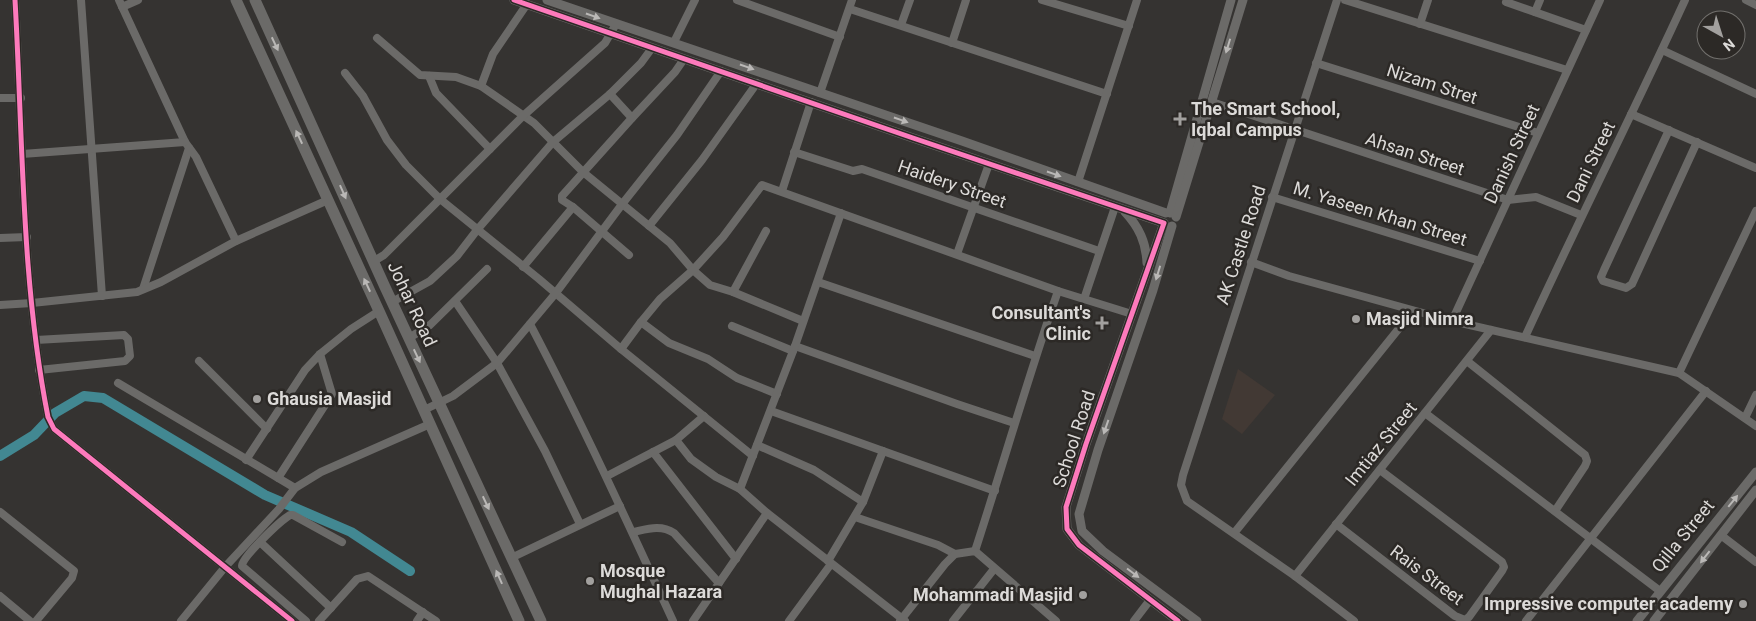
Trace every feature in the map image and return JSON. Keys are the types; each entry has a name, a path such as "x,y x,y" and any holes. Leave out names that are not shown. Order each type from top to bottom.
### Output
{"main road":[{"name":"Johar Road","path":"236,0 380,311 519,621"},
{"name":"Johar Road","path":"255,0 540,621"}],"street":[{"path":"15,0 22,154 32,303 39,370 49,420 54,429 292,621"},
{"path":"81,0 102,296"},
{"path":"138,0 120,4 187,145 196,157 236,241"},
{"path":"514,0 1168,224"},
{"path":"547,0 560,2 616,24 674,42 1171,214"},
{"path":"674,42 695,0"},
{"path":"737,0 840,38"},
{"path":"820,93 852,0"},
{"path":"901,26 910,0"},
{"path":"952,42 966,0"},
{"path":"1042,0 1129,26"},
{"path":"1078,182 1137,0"},
{"path":"1171,214 1230,0"},
{"path":"1168,224 1163,219 1171,214 1212,102 1243,0"},
{"name":"AK Castle Road","path":"1234,532 1187,500 1182,485 1183,475 1337,0"},
{"path":"1345,0 1567,70"},
{"path":"1420,24 1428,0"},
{"path":"1507,0 1506,2 1586,30"},
{"path":"1536,12 1540,0"},
{"name":"Danish Street","path":"1452,321 1600,0"},
{"name":"Dani Street","path":"1525,337 1685,0"},
{"path":"1746,0 1756,4"},
{"path":"481,86 493,54 526,4"},
{"path":"850,8 1107,94"},
{"path":"374,261 384,255 523,116 605,43 616,24"},
{"path":"1223,25 1234,28"},
{"path":"377,38 420,75 456,78 481,86 534,123 583,172 670,243 693,270 710,285 733,292 803,321"},
{"path":"392,302 430,281 457,256 477,230 554,142 610,94 641,63 652,48"},
{"path":"1662,50 1756,94"},
{"path":"629,255 573,207 562,200 562,196 675,72 684,59"},
{"name":"Nizam Stret","path":"1316,63 1538,133"},
{"path":"424,410 453,396 497,363 556,294 623,203 677,135 721,71"},
{"path":"345,73 363,96 387,140 406,165 440,199 753,456"},
{"path":"430,76 436,93 490,149"},
{"path":"649,226 702,160 757,83"},
{"path":"610,94 632,118"},
{"path":"0,98 20,98"},
{"path":"782,191 811,102"},
{"name":"Ahsan Street","path":"1212,102 1508,200 1536,198 1582,215"},
{"path":"1631,114 1756,168"},
{"path":"1669,130 1604,270 1603,281 1626,288 1632,284 1697,142"},
{"path":"22,154 187,145"},
{"path":"143,289 187,145"},
{"name":"Haidery Street","path":"794,152 853,171 862,169 1099,251"},
{"path":"957,254 989,164"},
{"path":"621,349 660,299 693,270 723,237 762,185 1058,291 1132,314"},
{"name":"M. Yaseen Khan Street","path":"1272,197 1480,261"},
{"path":"0,305 137,292 161,282 236,241 328,200"},
{"path":"523,267 573,207"},
{"path":"1084,299 1099,251 1119,208"},
{"path":"1119,208 1134,222 1142,236 1147,268"},
{"path":"1679,373 1756,211"},
{"path":"740,489 771,411 841,213"},
{"name":"School Road","path":"1168,224 1140,286 1066,507 1067,530 1079,545 1178,621"},
{"name":"School Road","path":"1168,224 1152,290 1098,450 1079,514 1082,532 1115,560 1197,621"},
{"path":"733,292 766,231"},
{"path":"0,238 27,237"},
{"path":"1251,262 1289,276 1452,321 1679,373 1756,426"},
{"path":"409,338 430,325 487,269"},
{"path":"818,282 1035,356"},
{"path":"1140,286 1152,290"},
{"path":"974,551 995,491 1035,356 1058,291"},
{"path":"455,301 497,363 545,451 580,524"},
{"path":"1354,621 1234,532 1413,310"},
{"path":"246,460 305,370 320,354 351,329 380,311"},
{"path":"641,322 669,343 708,359 737,378 777,394"},
{"path":"530,324 607,476 673,621"},
{"path":"732,326 1014,423"},
{"name":"Imtiaz Street","path":"1295,576 1491,330"},
{"path":"36,340 124,335 128,339 130,356 126,361 39,370"},
{"path":"278,478 332,394 320,354"},
{"path":"199,360 267,429"},
{"path":"1467,361 1585,455 1587,461 1585,466 1555,512"},
{"path":"118,383 295,488"},
{"path":"1526,621 1706,391"},
{"path":"1745,418 1756,395"},
{"path":"771,411 995,491"},
{"path":"1425,413 1660,591"},
{"path":"607,476 676,440 704,416"},
{"path":"181,621 225,567 279,509 295,488 321,472 430,424"},
{"path":"676,440 691,459 716,477 740,489 767,513 902,620 954,554"},
{"path":"757,446 814,470 863,502"},
{"path":"788,621 830,562 863,502 883,451"},
{"path":"653,452 736,559"},
{"name":"Rais Street","path":"1336,524 1455,616 1465,620 1468,617 1502,571 1504,567 1502,562 1380,470"},
{"name":"Qilla Street","path":"1637,621 1756,472"},
{"name":"Qilla Street","path":"1654,621 1756,490"},
{"path":"511,558 620,506"},
{"path":"0,512 74,572 72,578 36,621"},
{"path":"693,621 767,513"},
{"path":"306,621 242,566 242,561 286,517 293,515 342,542"},
{"path":"855,517 938,545 954,554 974,551"},
{"path":"633,532 656,528 668,529 674,533 719,583"},
{"path":"1722,536 1756,562"},
{"path":"260,542 331,608"},
{"path":"974,551 1050,619"},
{"path":"1109,568 1115,560"},
{"path":"953,621 994,569"},
{"path":"319,621 357,578 368,576 436,621"},
{"path":"0,596 30,621"},
{"path":"1134,621 1150,600"},
{"path":"417,621 423,612"}],"shaded area":[{"path":"1238,369 1275,395 1242,434 1222,419"}],"waterway":[{"path":"0,456 34,435 55,413 84,396 103,398 265,495 351,532 410,571"}],"cycle path":[{"path":"15,0 28,262 39,365 48,417 54,429 292,621"},
{"path":"514,0 1164,223 1086,444 1066,507 1067,529 1079,545 1178,621"}],"place":[{"name":"The Smart School, Iqbal Campus","path":"1180,119"},
{"name":"Masjid Nimra","path":"1356,319"},
{"name":"Consultant's Clinic","path":"1102,323"},
{"name":"Ghausia Masjid","path":"257,399"},
{"name":"Mosque Mughal Hazara","path":"590,581"},
{"name":"Mohammadi Masjid","path":"1083,595"},
{"name":"Impressive computer academy","path":"1743,604"}]}
